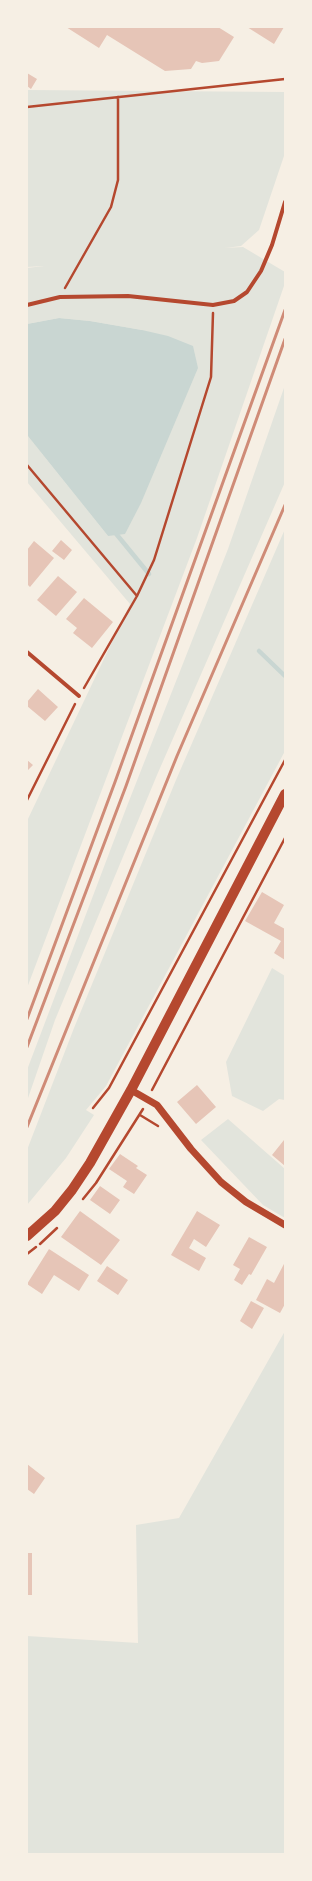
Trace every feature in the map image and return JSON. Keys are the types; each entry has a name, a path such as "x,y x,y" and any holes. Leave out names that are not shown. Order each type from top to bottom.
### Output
{"main road":[{"path":"27,1236 55,1211 72,1190 90,1163 131,1090 285,794"}],"street":[{"path":"27,305 60,297 128,296 213,305 234,301 247,292 261,270 272,245 285,202"},
{"path":"27,652 79,696"},
{"path":"131,1090 157,1105 191,1149 221,1182 246,1202 285,1225"}],"path":[{"path":"27,107 285,79"},
{"path":"60,297 111,207 118,180 118,97"},
{"path":"143,583 154,560 211,377 213,305"},
{"path":"27,465 137,596"},
{"path":"93,1108 109,1088 285,760"},
{"path":"156,1083 285,838"}],"shaded area":[{"path":"27,90 285,92 285,153 259,230 241,246 225,248 243,247 285,272 285,283 197,538 27,988 27,821 130,604 27,482 27,435 108,536 142,330 90,321 59,318 27,324 27,268 44,266 27,267"},
{"path":"59,318 90,321 142,330 168,336 193,346 198,368 141,503 125,534 108,536 27,435 27,324"},
{"path":"285,385 285,482 157,775 55,1020 27,1101 27,1070 127,806 228,549"},
{"path":"285,529 285,751 106,1086 86,1110 94,1115 66,1158 27,1205 27,1150 74,1028 176,780"},
{"path":"272,968 285,976 285,1100 279,1099 263,1111 232,1096 226,1062"},
{"path":"228,1119 285,1169 285,1218 263,1205 201,1140"},
{"path":"285,1331 285,1854 27,1854 27,1636 138,1643 136,1525 179,1518"}],"building":[{"path":"66,27 218,27 234,37 219,61 202,63 196,61 191,69 165,71 107,35 99,48"},
{"path":"247,27 284,27 274,44"},
{"path":"27,73 37,79 31,89 27,86"},
{"path":"61,540 72,550 64,560 52,551"},
{"path":"34,541 54,558 30,587 27,584 27,550"},
{"path":"58,576 77,592 56,616 37,600"},
{"path":"84,598 113,622 92,648 73,633 77,628 66,619"},
{"path":"38,689 58,707 45,721 27,706 27,702"},
{"path":"27,760 33,765 27,771"},
{"path":"262,892 284,905 274,923 285,929 285,960 274,953 281,941 245,921"},
{"path":"197,1085 216,1107 196,1124 177,1102"},
{"path":"285,1140 285,1166 272,1155"},
{"path":"120,1154 138,1166 136,1168 147,1175 134,1194 123,1187 127,1181 109,1169"},
{"path":"100,1186 120,1200 110,1214 90,1200"},
{"path":"80,1211 120,1240 101,1265 61,1237"},
{"path":"197,1211 220,1225 206,1247 194,1239 189,1248 206,1258 199,1271 171,1255"},
{"path":"249,1237 267,1247 251,1275 249,1274 242,1285 234,1280 240,1269 233,1265"},
{"path":"49,1249 89,1275 79,1291 54,1275 42,1294 27,1284"},
{"path":"285,1262 285,1304 280,1313 256,1300 267,1279 274,1283"},
{"path":"107,1266 128,1280 118,1295 97,1281"},
{"path":"251,1301 264,1308 252,1329 240,1321"},
{"path":"27,1464 45,1478 34,1494 27,1489"},
{"path":"27,1553 32,1553 32,1595 27,1595"}],"waterway":[{"path":"113,530 149,574"},
{"path":"259,651 285,676"}],"railway":[{"path":"27,1019 115,782 285,310"},
{"path":"27,1047 126,786 285,339"},
{"path":"27,1127 177,756 285,505"}]}
